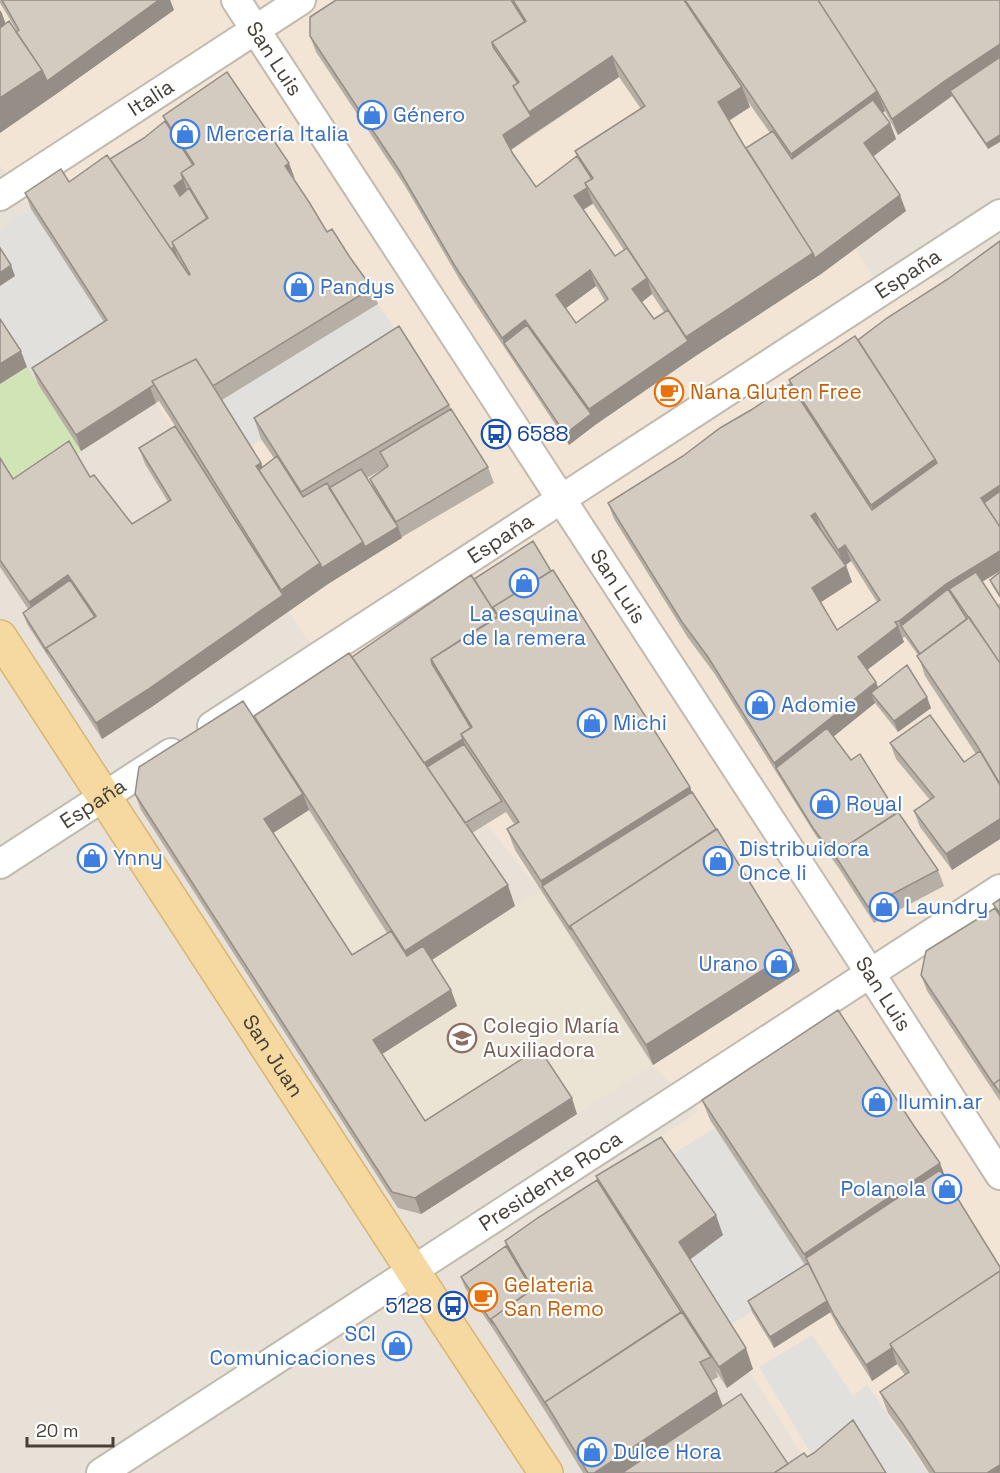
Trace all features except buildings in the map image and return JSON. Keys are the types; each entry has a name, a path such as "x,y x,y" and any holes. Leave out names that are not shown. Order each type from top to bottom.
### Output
{"main road":[{"name":"San Juan","path":"0,636 546,1473"}],"street":[{"name":"San Luis","path":"236,0 1000,1175"},
{"name":"Italia","path":"0,196 301,0"},
{"name":"España","path":"0,864 1000,214"},
{"name":"Presidente Roca","path":"100,1473 1000,889"}],"shaded area":[{"path":"0,0 1000,0 1000,1473 0,1473"},
{"path":"0,0 692,0 882,290 942,276 1000,370 1000,1473 813,1473 620,1163 698,1112 653,1065 540,890 372,684 306,638 35,214 0,165"},
{"path":"31,209 113,336 38,384 0,326 0,286 15,276 0,253 0,230"},
{"path":"378,304 407,347 246,449 218,402"},
{"name":"Colegio María Auxiliadora","path":"248,717 413,972 540,890 653,1065 421,1214 398,1208 141,810"},
{"path":"715,1128 812,1274 727,1327 686,1262 668,1157"},
{"path":"812,1335 853,1396 867,1385 928,1473 820,1469 759,1367"}],"green space":[{"path":"27,367 81,451 19,495 0,465 0,384"}],"place":[{"name":"Género","path":"372,115"},
{"name":"Mercería Italia","path":"185,134"},
{"name":"Pandys","path":"299,287"},
{"name":"Nana Gluten Free","path":"669,392"},
{"name":"6588","path":"496,434"},
{"name":"La esquina de la remera","path":"524,583"},
{"name":"Adomie","path":"760,705"},
{"name":"Michi","path":"592,723"},
{"name":"Royal","path":"825,804"},
{"name":"Ynny","path":"92,858"},
{"name":"Distribuidora Once Ii","path":"718,861"},
{"name":"Laundry","path":"884,907"},
{"name":"Urano","path":"779,964"},
{"name":"Colegio María Auxiliadora","path":"462,1038"},
{"name":"Ilumin.ar","path":"877,1102"},
{"name":"Polanola","path":"947,1189"},
{"name":"Gelateria San Remo","path":"483,1297"},
{"name":"5128","path":"453,1306"},
{"name":"SCI Comunicaciones","path":"397,1346"},
{"name":"Dulce Hora","path":"592,1452"}]}
